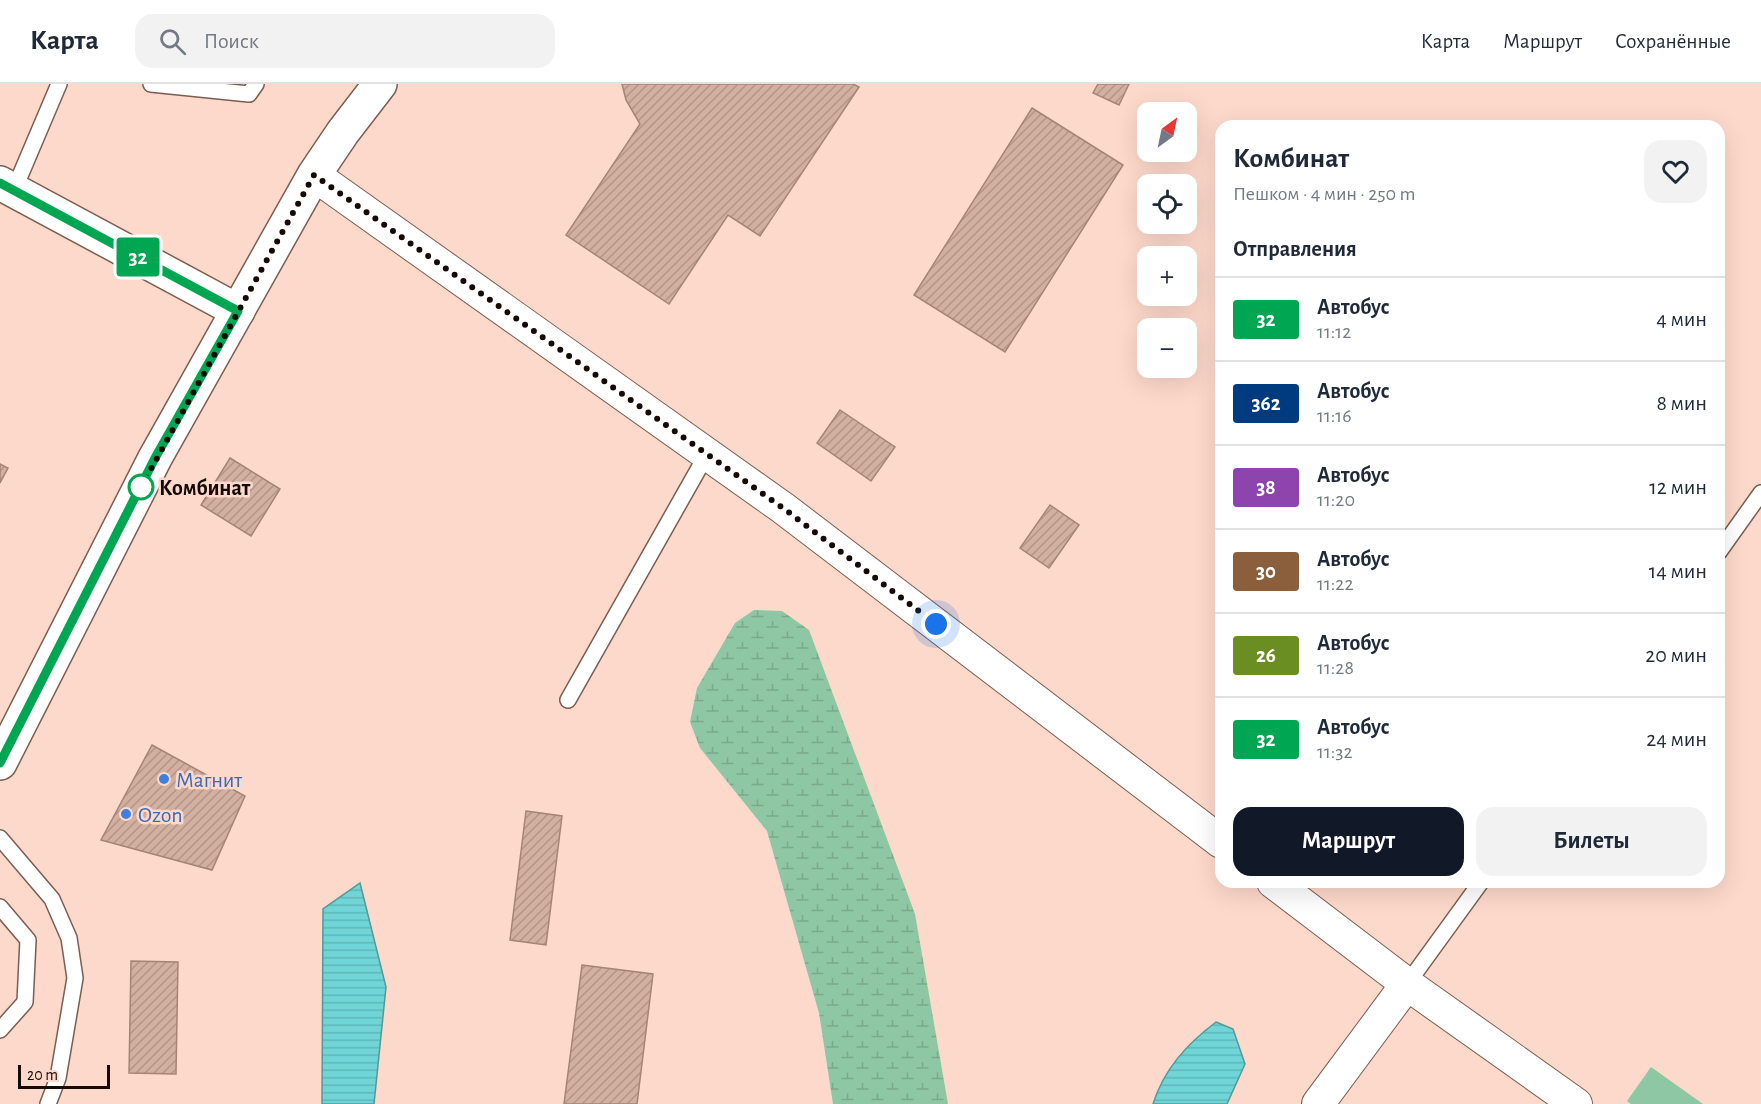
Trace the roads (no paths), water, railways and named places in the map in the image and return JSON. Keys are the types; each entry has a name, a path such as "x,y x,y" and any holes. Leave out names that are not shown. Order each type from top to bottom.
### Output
{"main road":[{"path":"0,763 155,458 314,175 380,84"},
{"path":"7,187 238,311"}],"street":[{"path":"314,175 793,516 1215,837"},
{"path":"1281,888 1407,984 1576,1104"},
{"path":"1318,1104 1407,984"}],"lane":[{"path":"151,84 249,94 256,84"},
{"path":"7,187 62,85"},
{"path":"568,700 707,454"},
{"path":"1725,544 1761,493"},
{"path":"0,838 52,899 69,938 75,978 58,1078 48,1104"},
{"path":"1407,984 1477,888"},
{"path":"0,907 28,940 25,1002 0,1030"}],"water":[{"path":"360,883 386,987 374,1104 322,1104 323,909"},
{"path":"1216,1022 1233,1029 1245,1064 1227,1104 1153,1104 1170,1068 1195,1039"}],"place":[{"name":"Комбинат","path":"141,487"},
{"name":"Магнит","path":"164,779"},
{"name":"Ozon","path":"126,814"}]}
